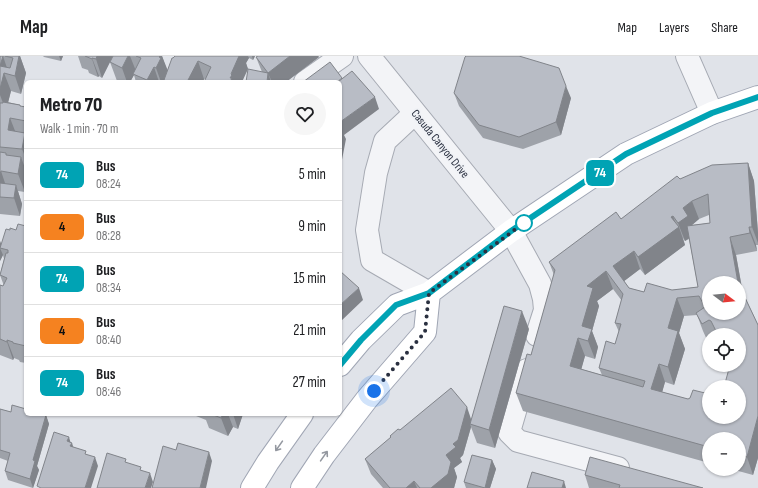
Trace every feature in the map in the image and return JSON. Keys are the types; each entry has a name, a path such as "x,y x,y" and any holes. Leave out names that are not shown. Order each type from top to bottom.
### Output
{"main road":[{"path":"342,363 361,340 396,305 429,293 511,231 626,154 712,113 758,97"},
{"path":"302,488 324,455 354,415 425,332 429,293"},
{"path":"252,488 268,462 301,416"}],"street":[{"path":"308,80 342,56"},
{"name":"Casuda Canyon Drive","path":"368,56 511,231 540,284 545,310 509,432 518,442 638,474"},
{"path":"687,56 712,113"},
{"path":"415,113 385,141 376,173 366,230 372,260 429,293"}],"building":[{"path":"0,56 3,56 0,66"},
{"path":"5,56 19,56 15,76 4,73 0,89 0,66 10,68 13,58"},
{"path":"85,56 97,56 96,59 92,59"},
{"path":"113,56 128,56 122,68 110,62"},
{"path":"136,56 160,56 159,57 161,58 147,80 133,74 141,58"},
{"path":"175,56 239,56 231,74 231,80 205,80 211,67 198,61 188,80 164,80"},
{"path":"290,56 268,73 256,57"},
{"path":"466,56 519,56 559,68 566,86 556,122 519,137 479,125 454,93"},
{"path":"330,62 342,78 340,80 306,80"},
{"path":"248,69 268,73 267,80 246,80"},
{"path":"352,71 375,97 342,121 342,80 341,80"},
{"path":"0,103 24,107 24,121 10,118 8,130 24,133 22,149 0,147"},
{"path":"0,152 6,153 6,155 21,157 18,174 1,171 0,174"},
{"path":"748,163 752,227 749,227 750,233 730,237 737,276 702,276 702,302 699,296 677,298 668,328 678,331 668,367 659,364 651,389 688,399 690,398 693,390 702,392 702,424 746,424 746,380 726,380 728,372 746,372 746,328 714,328 709,320 746,320 746,300 758,325 758,416 747,457 746,432 702,432 702,445 516,393 527,354 531,355 555,270 549,262 616,212 621,219 677,176 680,179 712,165","holes":["708,194 710,223 687,226 698,287 672,290 647,283 644,292 629,288 613,266 634,251 638,257 679,227 671,217 673,216 678,223 688,216 683,208 692,201","606,271 623,294 615,323 621,324 615,344 606,341 599,368 645,381 643,387 570,366 578,338 588,341 592,329 582,326 593,288 587,286"]},
{"path":"0,183 16,185 14,198 0,197"},
{"path":"18,224 24,226 24,346 0,339 0,285 3,286 7,278 0,275 8,250 0,248 6,229 10,230 10,228 16,230"},
{"path":"342,273 359,288 342,303"},
{"path":"504,306 522,311 489,430 470,424"},
{"path":"702,309 702,320 709,320 702,324 696,313"},
{"path":"451,388 467,407 458,440 453,444 456,447 446,455 451,462 448,474 431,488 420,488 414,481 406,488 390,488 365,459 391,437 390,436 398,429 400,430"},
{"path":"12,405 24,408 24,416 46,416 33,460 35,461 30,479 5,471 10,453 0,450 0,409 11,412"},
{"path":"54,432 69,437 67,441 72,443 70,446 86,451 85,454 95,457 85,488 41,488 37,486"},
{"path":"178,443 209,452 200,488 152,488 163,446 176,450"},
{"path":"107,453 126,459 125,462 141,467 140,470 150,473 145,488 97,488"},
{"path":"472,455 492,460 485,488 464,482"},
{"path":"590,457 703,488 619,488 620,485 585,475"},
{"path":"532,472 564,481 562,488 527,488"}],"bus line":[{"name":"74","path":"342,363 361,340 396,305 429,293 511,231 603,171 626,154 712,113 758,97"}],"route":[{"path":"374,391 425,332 429,293 511,231 524,223"}]}
